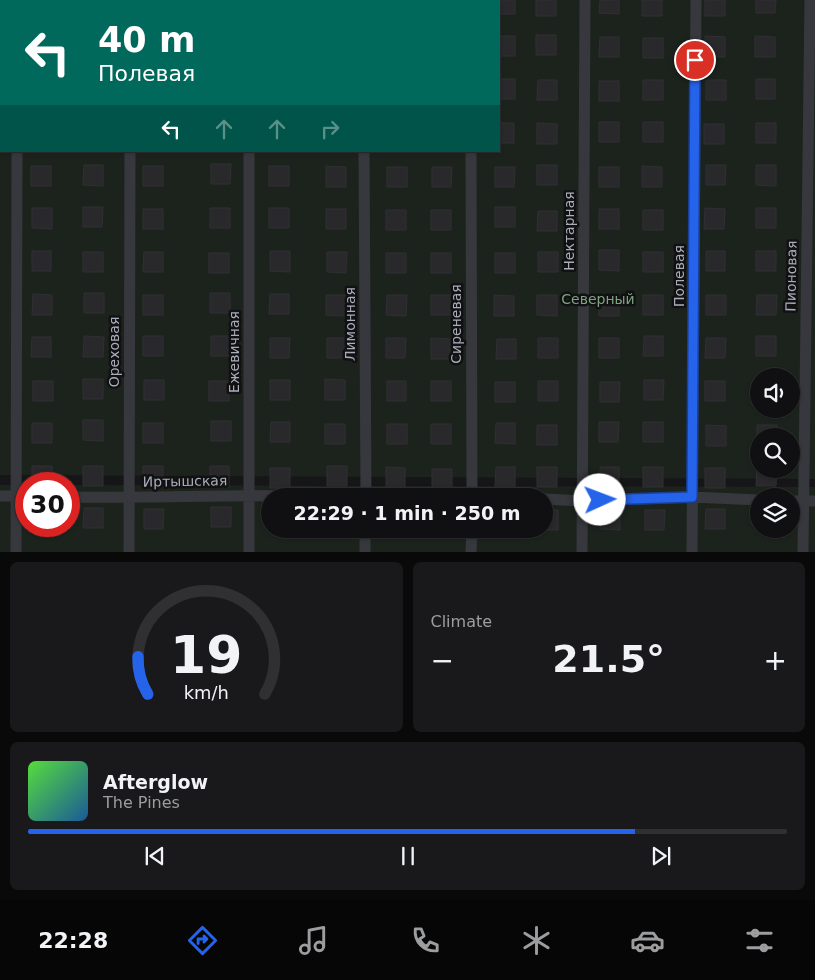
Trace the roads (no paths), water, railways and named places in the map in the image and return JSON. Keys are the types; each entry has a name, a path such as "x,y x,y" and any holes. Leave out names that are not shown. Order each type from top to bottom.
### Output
{"street":[{"name":"Нектарная","path":"582,552 585,0"},
{"name":"Полевая","path":"692,552 696,0"},
{"name":"Пионовая","path":"803,552 809,501 810,0"},
{"path":"17,152 21,472"},
{"name":"Ореховая","path":"130,152 130,552"},
{"name":"Ежевичная","path":"249,152 249,552"},
{"name":"Лимонная","path":"364,152 366,488"},
{"name":"Сиреневая","path":"471,152 472,488"},
{"name":"Иртышская","path":"80,497 261,495"},
{"path":"0,496 15,496"},
{"path":"553,499 692,497 750,500"},
{"path":"16,552 17,537"},
{"path":"365,538 365,552"},
{"path":"471,552 472,538"}],"park label":[{"name":"Северный","path":"598,299"}]}
